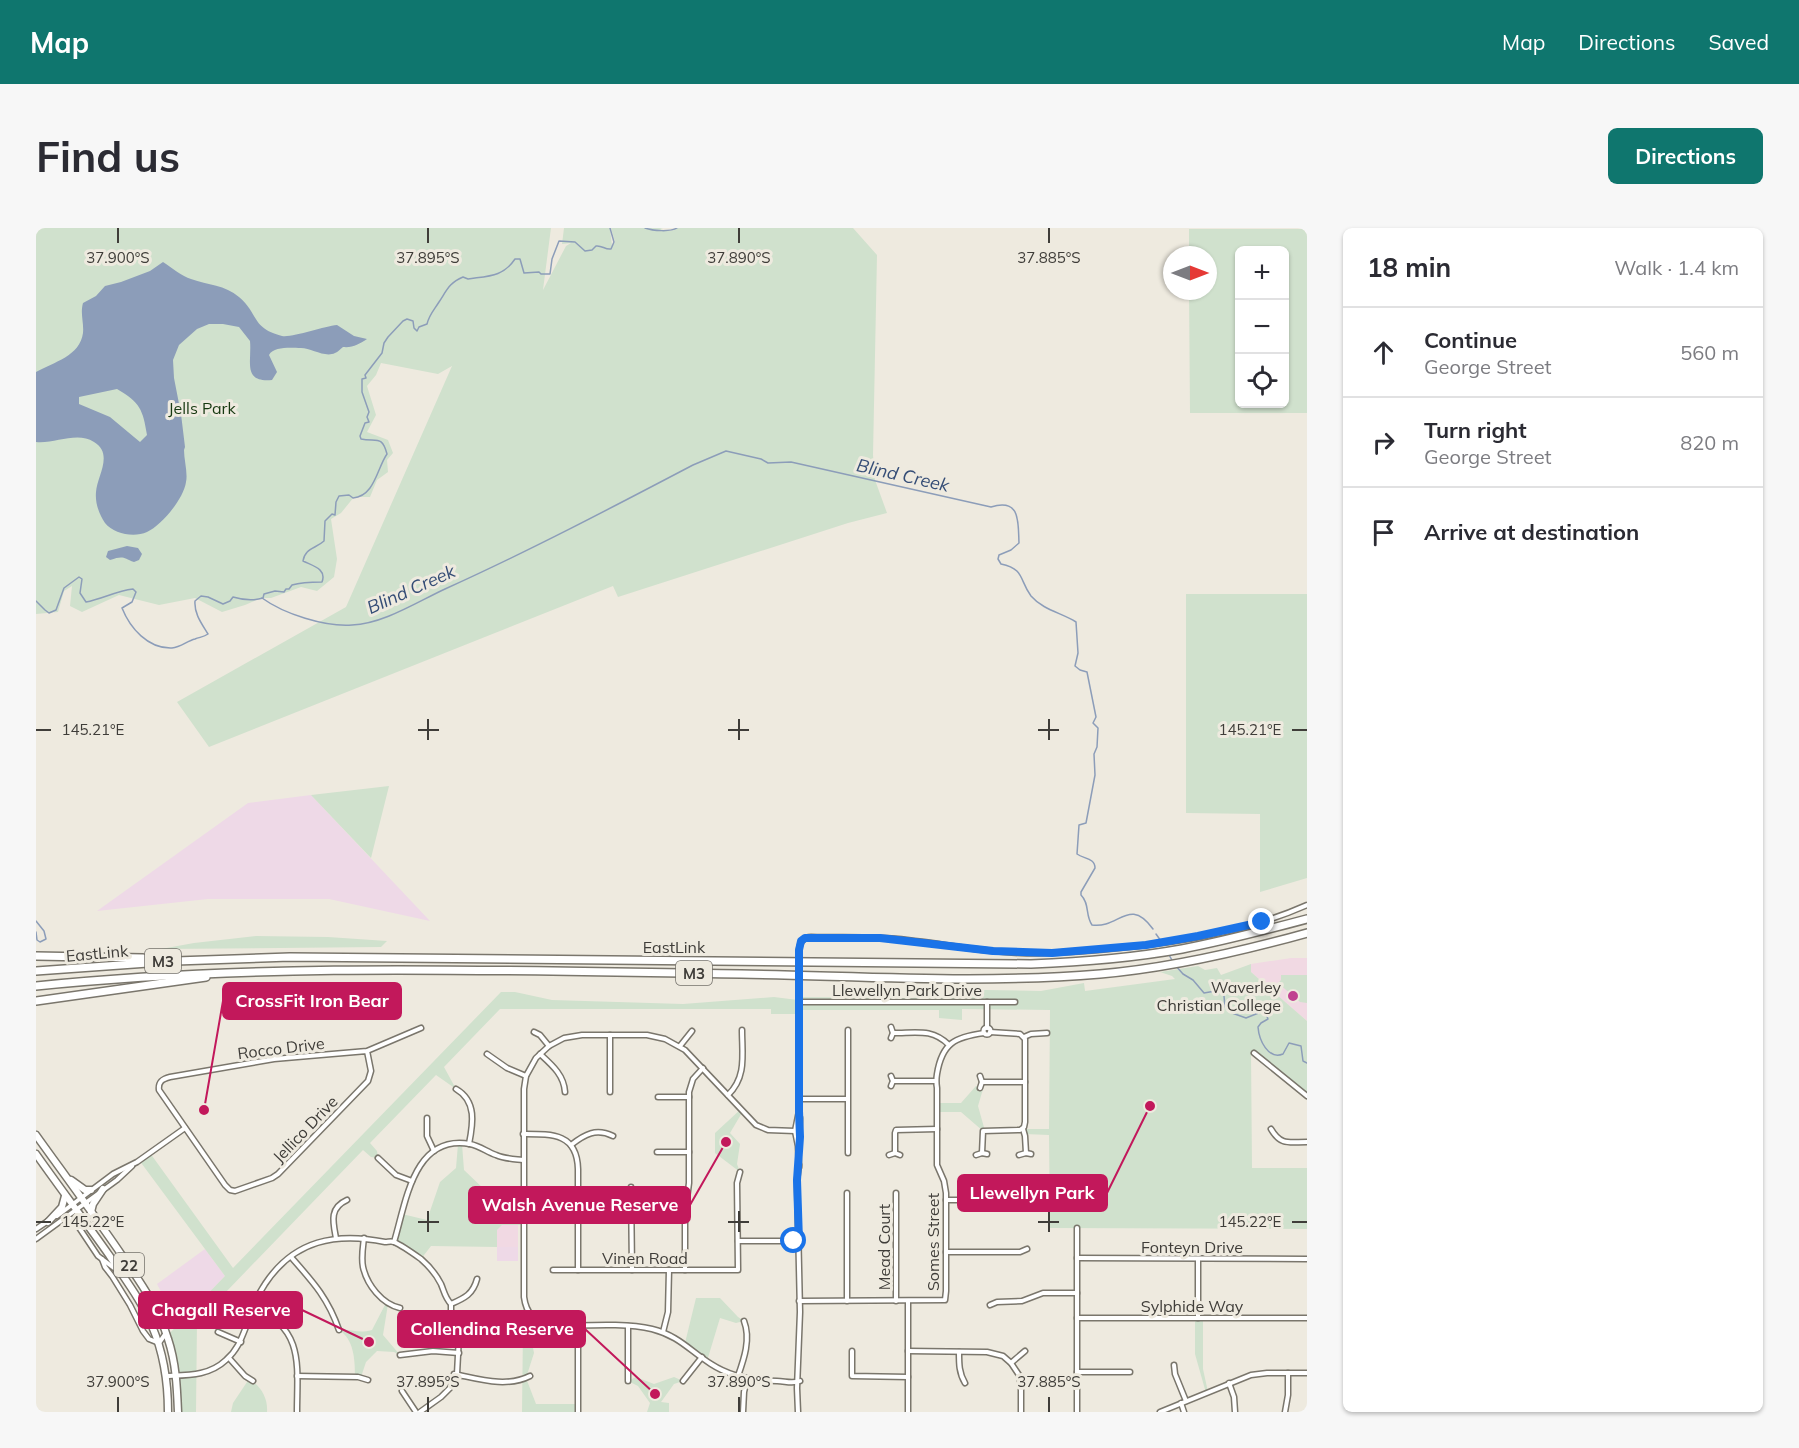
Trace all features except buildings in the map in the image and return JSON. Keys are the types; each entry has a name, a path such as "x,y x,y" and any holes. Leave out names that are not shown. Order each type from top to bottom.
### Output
{"highway":[{"name":"EastLink","path":"36,971 164,961 290,957 1013,964 1071,962 1152,954 1231,939 1307,919"},
{"name":"EastLink","path":"36,986 226,972 410,969 1011,978 1083,975 1161,966 1307,935"},
{"path":"36,956 290,957"},
{"path":"36,1001 226,972"}],"main road":[{"name":"22","path":"36,1135 143,1285 157,1311 166,1333 176,1376 177,1412"},
{"name":"22","path":"36,1154 147,1313 159,1343 166,1376 168,1412"},
{"path":"66,1177 85,1190 91,1190"},
{"path":"91,1212 93,1204 103,1189"},
{"path":"48,1221 62,1207 65,1195"}],"street":[{"path":"796,1130 800,1122 799,950 801,941 805,938 896,939 1020,953 1066,952 1178,940 1262,922 1307,905"},
{"name":"Llewellyn Park Drive","path":"799,1002 1015,1002"},
{"path":"893,1033 933,1034 949,1045 966,1035 984,1033 987,1035 989,1030 987,1002"},
{"path":"891,1027 893,1033 891,1038"},
{"name":"Rocco Drive","path":"184,1128 160,1093 159,1084 165,1079 273,1059 367,1051 421,1028"},
{"path":"728,1095 737,1086 740,1078 742,1030"},
{"path":"848,1030 848,1153"},
{"path":"989,1030 1020,1034 1024,1037"},
{"path":"680,1046 692,1031"},
{"path":"534,1032 540,1035 549,1046"},
{"path":"1024,1037 1047,1033"},
{"path":"796,1130 768,1130 756,1125 689,1053 680,1046 653,1036 574,1035 564,1038 540,1054 526,1076 523,1093 524,1298 526,1309 532,1318 547,1325 643,1327 663,1332 682,1342 716,1367 738,1376 747,1379 798,1381"},
{"path":"610,1035 610,1092"},
{"path":"1019,1155 1028,1154 1023,1129 1025,1122 1024,1037"},
{"name":"Somes Street","path":"799,1301 945,1300 946,1187 937,1165 937,1087 935,1081 940,1058 949,1045"},
{"name":"Jellico Drive","path":"184,1128 230,1190 237,1191 272,1178 279,1174 368,1081 371,1073 367,1051"},
{"path":"1254,1053 1307,1096"},
{"path":"487,1054 507,1068 526,1076"},
{"path":"540,1054 558,1072 564,1082 565,1092"},
{"path":"685,1270 685,1214 689,1183 689,1097 693,1079 704,1068"},
{"path":"891,1076 893,1081 891,1086"},
{"path":"980,1076 982,1082 980,1088"},
{"path":"893,1081 935,1081"},
{"path":"982,1082 1025,1082"},
{"path":"456,1089 466,1097 471,1109 473,1123 469,1144"},
{"path":"658,1097 689,1097"},
{"path":"799,1099 847,1099"},
{"path":"427,1118 427,1136 434,1151"},
{"path":"82,1200 117,1180 137,1162 184,1128"},
{"path":"889,1155 897,1154 896,1130 937,1129"},
{"path":"976,1155 985,1154 982,1135 984,1131 1023,1129"},
{"path":"1271,1129 1282,1141 1307,1142"},
{"path":"796,1130 800,1137 798,1146 800,1178 797,1314 799,1328 798,1412"},
{"path":"571,1145 591,1133 601,1132 613,1136"},
{"path":"523,1134 554,1135 571,1145 576,1153 578,1270"},
{"path":"394,1242 412,1181 420,1163 434,1151 452,1144 469,1144 502,1157 523,1160"},
{"path":"657,1152 689,1152"},
{"path":"378,1158 396,1175 412,1181"},
{"path":"36,1239 66,1218 91,1190 113,1174 137,1162"},
{"path":"740,1172 737,1183 738,1241 799,1241"},
{"path":"631,1187 632,1270"},
{"path":"847,1193 847,1301"},
{"name":"Mead Court","path":"896,1193 896,1301"},
{"path":"336,1238 333,1213 336,1206 347,1200"},
{"path":"946,1200 1029,1200"},
{"path":"36,1229 74,1207"},
{"path":"66,1218 74,1220 102,1259 122,1275"},
{"path":"1077,1228 1077,1412"},
{"path":"92,1232 92,1247"},
{"path":"166,1376 206,1372 229,1358 241,1342 250,1316 255,1309 256,1300 265,1284 291,1257 316,1242 336,1238 364,1238 394,1242 417,1256 428,1266 451,1304 458,1331 459,1353 455,1366 456,1374 447,1391 418,1412 402,1391"},
{"path":"364,1238 363,1262 367,1277 385,1302 400,1308"},
{"name":"Vinen Road","path":"553,1270 738,1270 738,1241"},
{"path":"946,1252 1020,1252 1027,1249"},
{"path":"291,1257 324,1296 339,1330"},
{"name":"Fonteyn Drive","path":"1077,1258 1307,1258"},
{"path":"102,1259 104,1266 130,1305 142,1331 149,1339 159,1343 166,1333"},
{"path":"1198,1259 1198,1318"},
{"path":"663,1332 668,1312 669,1270"},
{"path":"451,1304 472,1292 477,1279"},
{"path":"990,1305 997,1302 1022,1301 1043,1293 1077,1293"},
{"path":"908,1301 908,1412"},
{"path":"255,1309 277,1320 290,1336 296,1354 297,1412"},
{"path":"506,1330 519,1329 532,1318"},
{"name":"Sylphide Way","path":"1077,1318 1307,1318"},
{"path":"738,1376 746,1346 747,1330 744,1321"},
{"path":"578,1326 578,1412"},
{"path":"628,1326 628,1381"},
{"path":"218,1332 241,1342"},
{"path":"1011,1363 1025,1350"},
{"path":"400,1355 433,1351 459,1353"},
{"path":"852,1351 852,1376 908,1377"},
{"path":"908,1351 993,1352 1003,1356 1011,1363 1020,1379 1021,1412"},
{"path":"959,1352 959,1368 965,1383"},
{"path":"684,1381 702,1357"},
{"path":"229,1358 245,1376 253,1381"},
{"path":"1174,1365 1174,1374 1184,1412"},
{"path":"1077,1372 1130,1372"},
{"path":"1285,1412 1288,1373"},
{"path":"1160,1412 1229,1383 1257,1374 1307,1373"},
{"path":"456,1374 492,1382 530,1376"},
{"path":"297,1376 358,1377 368,1380"},
{"path":"743,1412 747,1379"},
{"path":"1229,1383 1234,1397 1234,1412"}],"shaded area":[{"path":"311,795 430,921 329,899 208,899 97,911 248,803"},
{"name":"Waverley Christian College","path":"1307,958 1307,1021 1251,972 1251,964"},
{"path":"502,1225 518,1225 518,1247 497,1247 497,1230"},
{"path":"497,1247 518,1247 518,1261 497,1261"},
{"path":"205,1249 225,1276 178,1325 157,1284"}],"green space":[{"name":"Jells Park","path":"36,228 551,228 543,290 566,246 571,243 562,244 564,228 610,228 612,246 615,242 611,228 663,228 660,229 669,231 678,228 853,228 877,255 873,455 875,480 887,513 848,523 618,597 613,586 209,747 177,702 346,607 452,366 438,374 381,363 376,375 367,386 376,415 367,432 388,440 393,453 387,460 388,472 377,480 370,497 354,497 341,513 331,519 337,559 334,577 317,591 301,587 222,612 195,598 159,605 119,595 82,612 70,606 72,586 64,591 58,612 36,614"},
{"path":"1189,229 1307,229 1307,413 1190,413 1189,300 1217,300 1217,246 1189,246"},
{"path":"1186,594 1307,594 1307,878 1260,892 1260,814 1186,813"},
{"path":"389,786 371,858 311,795"},
{"path":"256,936 387,941 381,947 161,949"},
{"path":"1251,964 1251,972 1307,1021 1307,1096 1251,1052 1252,1168 1307,1168 1307,1229 1050,1228 1049,1135 1025,1134 1023,1129 1049,1129 1050,1010 962,1009 962,1020 939,1018 939,1010 799,1010 799,1014 771,1014 771,1009 500,1009 444,1067 456,1089 436,1075 370,1143 377,1151 378,1158 371,1157 363,1150 197,1322 196,1412 178,1412 177,1386 167,1336 225,1276 139,1160 150,1153 233,1268 501,992 515,992 552,1000 683,1004 774,997 798,1000 799,997 912,998 985,990 1041,991 1084,983 1085,991 1175,979 1160,972 1198,966 1205,970 1217,968 1221,975"},
{"path":"1281,975 1307,975 1307,1003 1300,1002 1278,983"},
{"path":"976,1086 983,1089 978,1106 985,1131 961,1112 937,1112 937,1103 961,1103"},
{"path":"741,1109 743,1111 730,1133 740,1144 737,1164 740,1172 715,1153 715,1133"},
{"path":"458,1144 462,1144 464,1170 486,1191 499,1195 499,1206 524,1211 524,1225 502,1225 497,1230 497,1247 431,1246 421,1259 394,1242 402,1214 427,1220 440,1182 456,1168"},
{"path":"696,1298 720,1298 744,1321 736,1323 720,1318 707,1361 685,1343"},
{"path":"386,1303 388,1304 383,1335 400,1355 394,1352 377,1351 366,1362 361,1377 355,1376 351,1344 339,1330 363,1332 372,1330"},
{"path":"1195,1318 1203,1318 1203,1369 1208,1392 1206,1393 1195,1354"},
{"path":"528,1322 534,1353 526,1378 536,1404 578,1404 578,1412 522,1412 523,1327"},
{"path":"636,1377 654,1384 674,1377 683,1381 674,1384 661,1402 669,1403 669,1412 647,1412 650,1403 638,1386 628,1381"},
{"path":"249,1379 263,1393 267,1412 231,1412 233,1403"}],"water":[{"path":"163,262 188,278 234,293 250,309 260,325 272,333 287,336 337,325 354,336 367,339 353,346 343,347 331,354 301,348 275,350 269,355 277,372 272,380 263,380 252,374 250,341 239,327 209,324 197,329 179,345 173,360 185,447 184,488 177,503 159,523 147,532 130,535 109,527 98,508 96,492 104,459 100,447 94,442 80,438 36,442 36,372 72,353 77,347 83,333 83,303 96,296 105,286 150,271","holes":["117,389 131,398 142,413 147,435 140,442 110,417 79,404 79,397"]},
{"path":"127,546 138,548 142,554 139,560 134,562 121,557 110,560 106,557 108,551"}],"waterway":[{"path":"36,601 49,613 56,610 64,588 79,577 82,579 80,593 86,602 133,589 136,592 132,602 122,608 130,623 148,641 155,645 172,648 208,634 196,610 195,601 201,596 223,604 233,597 248,600 259,599 263,598 264,594 275,591 284,592 292,585 322,582 321,571 303,561 304,557 308,551 324,541 325,521 332,514 335,515 339,496 349,495 353,498 366,492 371,487 387,454 381,442 361,439 360,436 365,423 369,422 367,417 369,412 362,392 362,379 366,378 365,375 382,353 388,337 407,319 413,321 417,331 419,327 427,324 446,290 458,279 494,275 505,269 515,259 520,259 524,273 550,274 552,259 559,241 575,242 585,251 592,250 596,246 611,249 614,242 610,228"},
{"path":"645,228 662,231 677,228"},
{"name":"Blind Creek","path":"262,598 282,609 317,622 352,625 376,621 400,612 508,560 693,465 726,451 761,459 768,463 791,462 991,507 1008,506 1013,509 1018,520 1019,543 1011,550 999,555 998,559 1001,564 1018,572 1027,590 1036,601 1076,622 1078,653 1075,666 1087,672 1096,717 1093,723 1098,728 1097,747 1094,754 1095,775 1086,823 1079,825 1077,854 1091,860 1095,868 1081,895 1086,902 1092,925 1110,923 1130,914 1145,920 1153,929"},
{"path":"36,921 44,931 46,939 40,942 37,940 36,932"},
{"name":"Blind Creek","path":"1156,934 1161,941"},
{"name":"Blind Creek","path":"1168,953 1173,962"},
{"name":"Blind Creek","path":"1176,966 1204,993 1221,990 1225,1007 1232,1013 1246,1018 1261,1012 1266,1014 1268,1019 1258,1027 1265,1048 1278,1055 1283,1054 1289,1043 1301,1046 1303,1061 1307,1063"}],"place":[{"name":"Waverley Christian College","path":"1293,996"},
{"name":"Llewellyn Park","path":"1150,1106"},
{"name":"CrossFit Iron Bear","path":"204,1110"},
{"name":"Walsh Avenue Reserve","path":"726,1142"},
{"name":"Chagall Reserve","path":"369,1342"},
{"name":"Collendina Reserve","path":"655,1394"}],"route":[{"path":"794,1241 799,1241 797,1180 800,1137 799,950 801,941 805,938 880,938 993,951 1052,953 1146,945 1262,922"}]}
